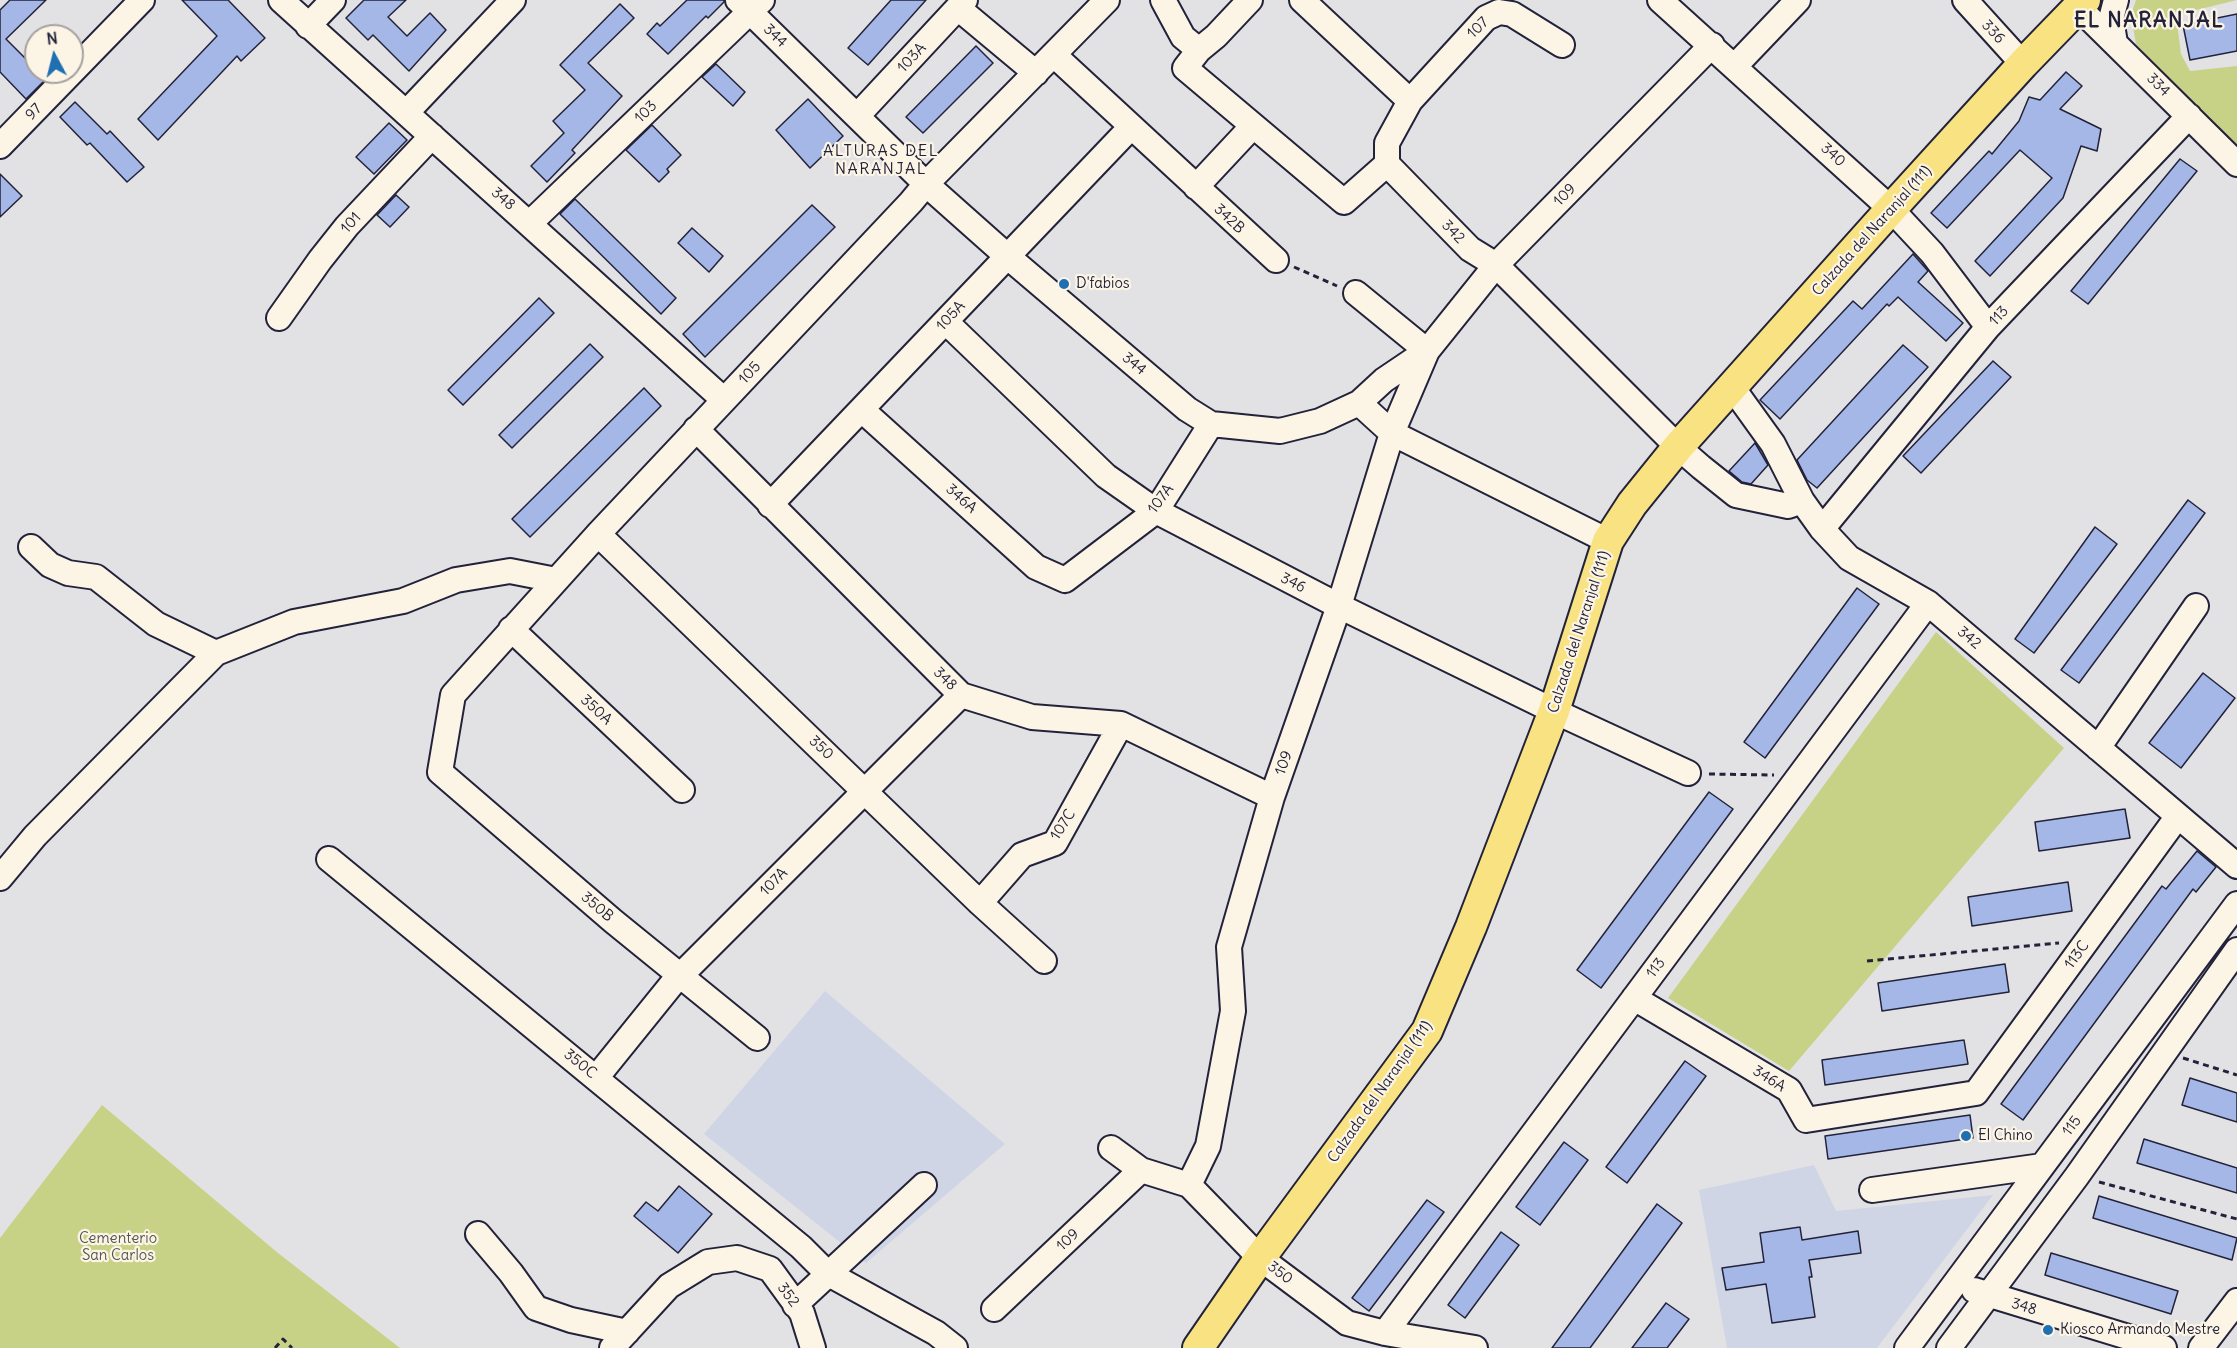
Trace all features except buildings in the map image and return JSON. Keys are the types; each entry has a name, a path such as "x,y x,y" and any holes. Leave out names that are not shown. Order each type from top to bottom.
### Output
{"main road":[{"name":"Calzada del Naranjal (111)","path":"1198,1348 1260,1258 1427,1031 1471,927 1554,711 1608,541 1632,504 1678,447 1891,209 2081,4"}],"street":[{"name":"97","path":"2,140 142,0"},
{"name":"348","path":"280,0 530,222 724,400"},
{"path":"308,26 333,0"},
{"path":"406,113 513,0"},
{"name":"105","path":"440,772 453,695 598,534 926,184 1107,0"},
{"path":"1163,0 1183,38 1199,50"},
{"path":"1250,0 1216,36 1199,50 1185,68 1344,202 1387,164 1388,143 1410,101 1302,0"},
{"name":"340","path":"1660,0 1891,209 1932,254 1988,327"},
{"path":"1735,66 1798,0"},
{"name":"336","path":"1965,0 2023,64"},
{"path":"2115,43 2111,19 2116,0"},
{"name":"344","path":"750,4 926,184 1187,409 1211,424 1280,431 1320,422 1359,403"},
{"name":"103","path":"530,222 750,4"},
{"path":"962,4 1036,73"},
{"name":"103A","path":"858,115 962,4"},
{"name":"334","path":"2081,4 2115,43 2237,164"},
{"name":"107","path":"1410,101 1486,18 1499,12 1512,14 1562,45"},
{"name":"109","path":"1189,1185 1208,1146 1233,1011 1228,947 1272,797 1339,606 1392,433 1427,351 1496,265 1712,45"},
{"name":"342B","path":"1053,55 1276,260"},
{"name":"113","path":"1822,529 1988,327 2189,116"},
{"path":"1196,187 1253,126"},
{"name":"105A","path":"770,506 1131,127"},
{"name":"101","path":"279,318 347,226 432,136"},
{"name":"342","path":"1387,164 1470,249 1496,265 1678,447 1736,495 1788,506 1802,501"},
{"path":"1356,293 1427,351"},
{"name":"346","path":"946,322 1106,476 1156,511 1339,606 1554,711 1688,773"},
{"name":"109","path":"1359,403 1384,380 1427,351"},
{"name":"342","path":"1732,387 1773,444 1802,501 1822,529 1849,558 1928,603 2237,866"},
{"path":"1359,403 1392,433 1608,541"},
{"name":"346A","path":"862,410 1036,567 1065,580"},
{"name":"107A","path":"1065,580 1156,511 1211,424"},
{"name":"348","path":"696,429 770,506 961,695 1032,717 1121,724 1272,797"},
{"name":"350","path":"598,534 980,903 1044,961"},
{"path":"31,547 50,565 68,573 96,577 156,624 216,653"},
{"path":"0,878 35,836 216,653 294,622 403,601 456,580 510,571 556,580"},
{"name":"113","path":"1386,1333 1928,603"},
{"path":"2098,748 2196,606"},
{"name":"350A","path":"511,629 682,790"},
{"name":"107A","path":"596,1078 681,975 961,695"},
{"name":"107C","path":"980,903 1022,855 1055,843 1121,724"},
{"name":"350B","path":"440,772 612,921 757,1038"},
{"name":"113C","path":"1976,1093 2178,816"},
{"name":"350C","path":"329,859 801,1247 827,1273 936,1333 955,1348"},
{"name":"115","path":"1907,1348 2237,904"},
{"path":"1949,1348 2077,1176 2237,950"},
{"name":"346A","path":"1634,998 1789,1090 1806,1120 1976,1093"},
{"name":"350","path":"1111,1148 1141,1170 1189,1185 1260,1258 1347,1323 1386,1333 1475,1348"},
{"path":"1872,1190 2042,1166"},
{"name":"109","path":"994,1309 1141,1170"},
{"path":"795,1305 924,1185"},
{"path":"478,1234 512,1273 536,1308 619,1340"},
{"name":"352","path":"619,1340 669,1286 708,1263 737,1258 770,1269 802,1313 813,1348"},
{"name":"348","path":"1956,1282 1987,1295 2164,1348"},
{"path":"2201,1348 2237,1301"}],"path":[{"path":"1276,260 1356,293"},
{"path":"1688,773 1729,776 1800,775"},
{"path":"1868,961 2088,940"},
{"path":"2164,1052 2237,1075"},
{"path":"2077,1176 2237,1219"},
{"path":"275,1348 283,1339 292,1348"}],"shaded area":[{"path":"825,991 1005,1144 866,1263 704,1134"},
{"path":"1814,1165 1836,1211 1993,1195 1877,1348 1727,1348 1699,1190"}],"green space":[{"path":"2136,0 2237,0 2176,15 2181,54 2190,71 2237,66 2237,146 2167,78 2136,44 2131,15"},
{"path":"1936,632 2064,748 1789,1071 1668,998"},
{"name":"Cementerio San Carlos","path":"102,1105 278,1253 400,1348 0,1348 0,1238"}],"place":[{"name":"D'fabios","path":"1064,284"},
{"name":"El Chino","path":"1966,1136"},
{"name":"Kiosco Armando Mestre","path":"2048,1330"}],"district":[{"name":"EL NARANJAL","path":"2149,21"},
{"name":"ALTURAS DEL NARANJAL","path":"881,160"}]}
